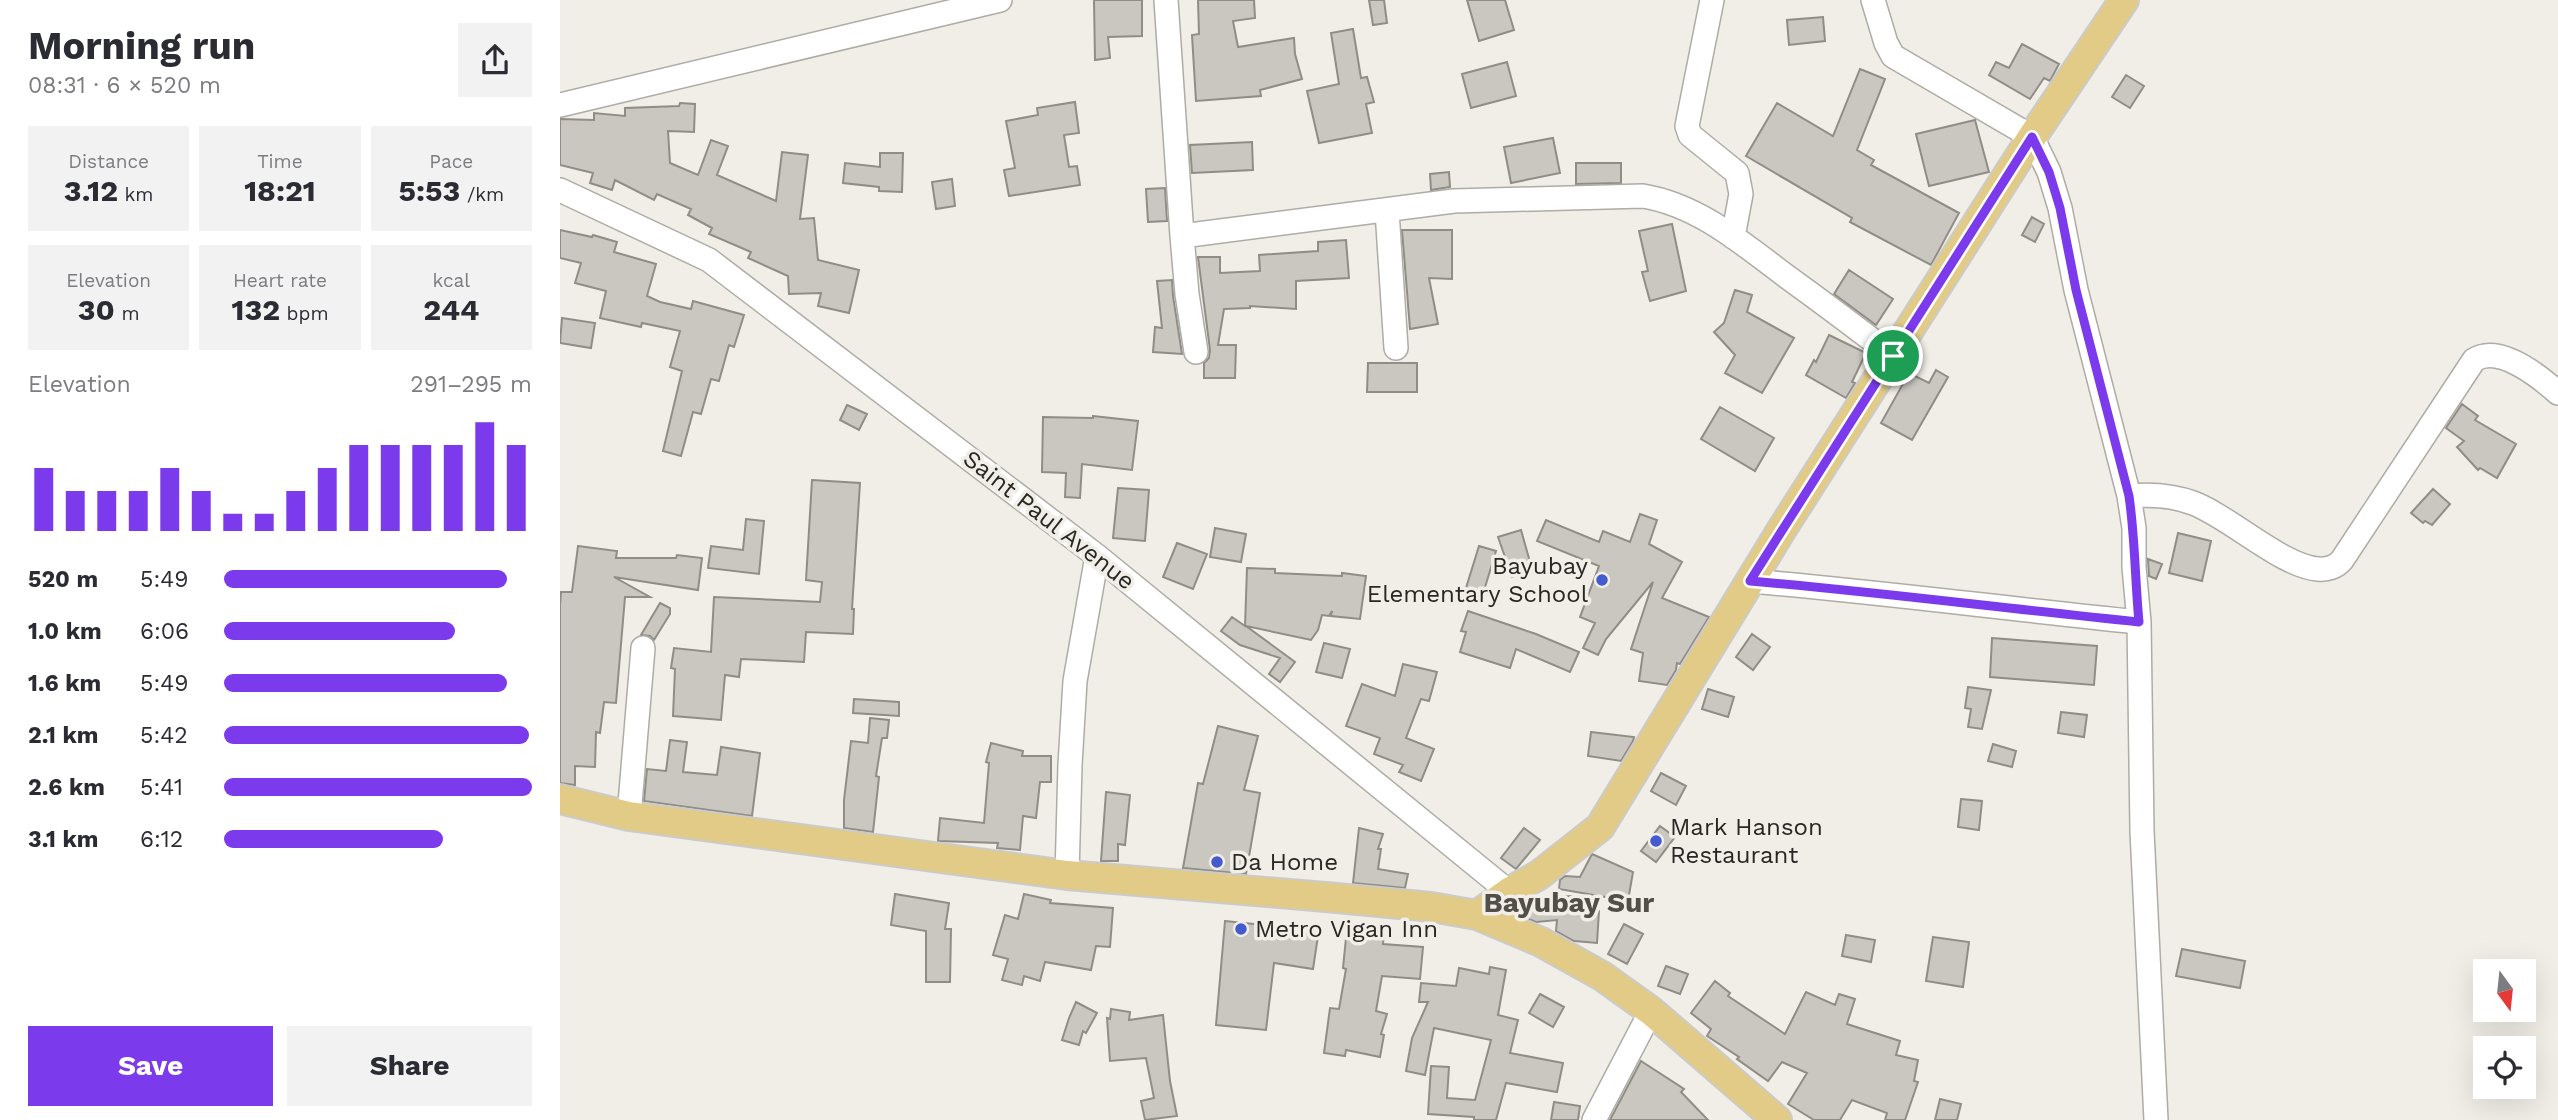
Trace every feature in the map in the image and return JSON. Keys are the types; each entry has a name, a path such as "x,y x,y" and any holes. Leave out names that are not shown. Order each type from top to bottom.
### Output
{"main road":[{"path":"1477,915 1539,875 1600,827 1750,581 2032,137 2124,0"},
{"path":"560,799 629,816 1067,875 1431,907 1477,915 1541,943 1602,976 1651,1011 1777,1120"}],"street":[{"path":"560,105 1000,0"},
{"path":"1166,0 1182,236 1196,352"},
{"path":"1712,0 1687,126 1690,135 1737,173 1741,194 1733,237"},
{"path":"1873,0 1886,43 1894,56 2032,137 2049,172 2060,208 2076,290 2129,496 2134,528 2139,622 2142,831 2156,1120"},
{"name":"Saint Paul Avenue","path":"560,190 709,260 1097,556 1509,892"},
{"path":"1182,236 1454,201 1643,196 1662,199 1693,212 1733,237 1893,356"},
{"path":"1387,211 1396,348"},
{"path":"2129,496 2154,494 2194,503 2288,559 2315,569 2327,569 2342,560 2474,360 2482,354 2497,355 2538,376 2558,393"},
{"path":"1067,875 1075,681 1097,556"},
{"path":"1750,581 1875,591 1983,606 2139,622"},
{"path":"629,816 643,648"},
{"path":"1594,1120 1651,1011"}],"building":[{"path":"1094,0 1142,0 1142,36 1108,37 1110,58 1095,60"},
{"path":"1198,0 1254,0 1255,18 1233,21 1238,47 1294,38 1302,79 1260,90 1261,96 1196,101 1192,35 1199,34"},
{"path":"1369,0 1384,0 1387,23 1373,25"},
{"path":"1467,0 1505,0 1514,30 1479,41"},
{"path":"1823,17 1825,41 1789,45 1787,20"},
{"path":"1353,29 1361,78 1367,77 1374,102 1366,104 1372,133 1319,143 1307,91 1339,84 1331,33"},
{"path":"2022,44 2059,64 2050,81 2044,78 2030,99 1989,75 1996,62 2009,68"},
{"path":"1507,62 1516,96 1471,108 1462,74"},
{"path":"1860,69 1885,79 1857,150 1874,160 1871,165 1959,213 1931,265 1850,222 1852,218 1746,156 1777,103 1833,136"},
{"path":"2126,75 2144,86 2130,108 2112,97"},
{"path":"1075,102 1079,133 1064,135 1069,167 1077,166 1080,185 1009,196 1004,170 1015,168 1006,121 1038,115 1037,108"},
{"path":"680,103 695,104 694,132 668,131 670,163 698,175 711,140 728,146 717,175 776,201 782,152 808,155 800,219 814,218 818,260 859,270 849,313 818,306 821,293 789,294 788,276 748,258 751,252 709,234 712,228 688,215 691,209 657,194 654,200 615,180 612,190 590,183 593,173 560,165 560,119 594,120 594,113 625,116 625,108 679,106"},
{"path":"1975,120 1989,172 1929,186 1916,134"},
{"path":"1553,138 1560,173 1511,183 1504,147"},
{"path":"1252,142 1253,170 1192,173 1190,145"},
{"path":"880,153 903,153 902,192 879,191 879,187 843,183 845,163 880,167"},
{"path":"1576,163 1621,163 1621,183 1576,184"},
{"path":"1449,172 1450,187 1431,190 1430,174"},
{"path":"952,179 955,206 936,209 932,182"},
{"path":"1165,188 1167,221 1148,222 1146,189"},
{"path":"2032,217 2044,224 2035,242 2022,235"},
{"path":"1672,224 1686,291 1650,301 1642,272 1648,271 1639,231"},
{"path":"560,230 617,242 614,252 656,264 647,296 691,309 693,301 744,315 734,347 729,345 719,381 711,379 701,414 693,412 681,456 663,451 682,371 670,367 680,331 642,323 641,327 600,318 606,291 575,283 581,263 560,258"},
{"path":"1402,230 1452,230 1452,279 1429,278 1438,324 1410,329"},
{"path":"1346,240 1349,278 1296,281 1296,309 1250,306 1224,309 1218,345 1236,345 1235,378 1204,378 1204,363 1209,358 1210,350 1198,257 1220,257 1220,273 1260,271 1259,255 1318,251 1318,242"},
{"path":"1849,270 1893,299 1876,325 1834,294"},
{"path":"1172,280 1182,354 1153,352 1155,327 1162,328 1157,281"},
{"path":"1735,290 1752,295 1747,312 1794,338 1762,393 1725,373 1735,355 1714,332 1724,323"},
{"path":"562,318 595,323 591,348 560,343"},
{"path":"1829,335 1866,353 1852,382 1855,383 1846,398 1806,375 1814,360 1816,362"},
{"path":"1368,363 1417,363 1417,392 1367,392"},
{"path":"1936,370 1948,377 1912,440 1881,423 1909,373 1929,383"},
{"path":"2462,404 2478,416 2475,420 2516,444 2497,478 2480,468 2478,470 2457,447 2464,441 2446,428"},
{"path":"847,405 867,414 859,430 840,420"},
{"path":"1720,407 1774,438 1755,471 1701,439"},
{"path":"1093,416 1138,421 1132,470 1082,464 1080,498 1065,497 1066,473 1042,472 1043,417"},
{"path":"812,480 860,483 852,609 853,634 806,632 804,662 741,659 739,677 725,675 721,720 673,716 675,669 671,668 674,648 711,652 714,597 820,602 822,582 806,580"},
{"path":"1118,488 1149,490 1145,541 1113,538"},
{"path":"2433,489 2450,504 2432,525 2425,521 2423,523 2411,513"},
{"path":"1640,514 1657,520 1649,544 1682,562 1662,598 1709,617 1680,664 1677,663 1667,685 1639,681 1643,653 1631,649 1653,582 1606,639 1598,655 1583,648 1595,623 1580,617 1599,566 1537,541 1546,520 1599,542 1603,531 1630,542"},
{"path":"746,519 764,521 759,574 708,568 711,546 743,550"},
{"path":"1215,528 1246,534 1241,562 1210,557"},
{"path":"1521,530 1532,569 1512,577 1498,537"},
{"path":"2178,533 2211,541 2202,581 2169,573"},
{"path":"1177,543 1207,554 1193,589 1163,577"},
{"path":"578,546 617,551 616,558 676,558 677,555 702,558 698,590 614,577 650,597 625,597 616,703 604,702 600,733 596,732 595,767 575,766 575,785 560,783 560,605 561,592 572,592"},
{"path":"1479,546 1496,551 1483,594 1466,588"},
{"path":"2148,559 2162,564 2156,579 2149,576"},
{"path":"1247,568 1275,569 1275,573 1342,576 1342,573 1366,576 1360,619 1331,616 1332,611 1329,616 1322,615 1318,630 1311,640 1246,626 1295,662 1280,682 1269,674 1280,658 1240,645 1221,631 1232,617 1245,626"},
{"path":"660,603 670,608 670,614 654,640 650,636 641,635"},
{"path":"1468,611 1579,652 1570,672 1516,649 1510,668 1460,652 1466,632 1461,631"},
{"path":"1752,634 1770,647 1753,670 1736,657"},
{"path":"1992,638 2097,646 2094,685 1990,677"},
{"path":"1324,643 1350,649 1342,678 1316,672"},
{"path":"1403,664 1437,672 1429,701 1421,699 1406,738 1434,749 1421,781 1399,772 1403,765 1374,754 1380,738 1346,726 1362,684 1395,696"},
{"path":"1968,687 1991,690 1982,729 1968,727 1971,709 1965,708"},
{"path":"1708,689 1734,697 1728,717 1702,709"},
{"path":"854,699 899,702 899,716 853,713"},
{"path":"2061,712 2087,715 2084,737 2058,733"},
{"path":"870,718 889,720 887,738 882,738 876,776 879,777 873,832 844,828 844,800 851,741 868,743"},
{"path":"1218,726 1258,736 1244,790 1260,793 1246,874 1183,868 1198,783 1203,784"},
{"path":"1591,732 1634,737 1621,761 1588,756"},
{"path":"670,740 687,742 683,772 717,775 721,747 760,753 752,816 644,801 647,769 666,771"},
{"path":"991,743 1023,751 1022,756 1051,756 1051,782 1040,782 1036,818 1023,816 1020,850 997,848 998,843 938,841 940,818 984,823 989,763 986,762"},
{"path":"1993,744 2016,751 2012,767 1988,761"},
{"path":"1661,773 1686,786 1676,805 1651,791"},
{"path":"1106,792 1130,795 1125,845 1118,844 1118,861 1101,861"},
{"path":"1961,799 1982,801 1979,830 1958,827"},
{"path":"1660,826 1675,837 1656,862 1641,851"},
{"path":"1359,828 1383,834 1378,849 1381,849 1378,869 1408,874 1405,888 1353,883"},
{"path":"1524,828 1540,840 1516,869 1501,858"},
{"path":"1592,854 1633,872 1628,901 1559,889 1560,880 1565,876 1580,877"},
{"path":"895,894 949,903 945,929 951,929 950,982 926,982 926,931 891,925"},
{"path":"1024,894 1051,900 1050,903 1113,908 1110,947 1096,946 1091,970 1045,962 1040,981 1024,976 1022,985 1002,980 1008,959 993,955 1005,915 1018,919"},
{"path":"1572,896 1599,911 1597,943 1574,941 1556,931 1557,920 1536,922 1526,918 1525,902 1530,899"},
{"path":"1225,921 1264,925 1318,936 1313,969 1274,963 1266,1030 1216,1025"},
{"path":"1624,924 1643,934 1627,964 1608,954"},
{"path":"1347,928 1384,933 1383,944 1423,947 1420,979 1382,976 1376,1011 1387,1014 1381,1034 1384,1035 1380,1057 1346,1050 1345,1056 1324,1053 1330,1008 1339,1009 1346,969 1343,968"},
{"path":"1846,935 1875,940 1871,962 1842,956"},
{"path":"1933,937 1969,942 1963,987 1926,981"},
{"path":"2182,949 2245,961 2240,988 2176,976"},
{"path":"1666,966 1688,974 1680,994 1658,986"},
{"path":"1490,967 1506,970 1498,1015 1518,1020 1510,1053 1563,1063 1557,1092 1506,1083 1496,1120 1428,1114 1431,1066 1449,1067 1447,1098 1475,1100 1491,1040 1434,1028 1425,1075 1406,1071 1412,1038 1428,1002 1419,1002 1421,983 1456,986 1459,968 1489,974"},
{"path":"1715,981 1730,993 1728,996 1785,1034 1806,992 1835,1005 1839,994 1855,999 1847,1024 1900,1041 1896,1055 1918,1060 1914,1081 1918,1082 1905,1120 1885,1120 1887,1113 1852,1100 1840,1120 1814,1120 1788,1104 1807,1073 1782,1062 1768,1081 1707,1036 1711,1029 1691,1013"},
{"path":"1540,994 1564,1007 1553,1027 1529,1013"},
{"path":"1076,1002 1097,1013 1086,1033 1083,1031 1079,1045 1062,1040"},
{"path":"1111,1009 1130,1012 1129,1020 1163,1015 1170,1081 1177,1116 1145,1120 1141,1101 1154,1098 1146,1058 1110,1061 1107,1018 1110,1019"},
{"path":"1641,1061 1684,1089 1681,1092 1708,1120 1610,1120"},
{"path":"1940,1099 1961,1104 1957,1120 1935,1120"},
{"path":"1554,1102 1580,1106 1578,1120 1551,1120"}],"place":[{"name":"Bayubay Elementary School","path":"1602,580"},
{"name":"Mark Hanson Restaurant","path":"1656,841"},
{"name":"Da Home","path":"1217,862"},
{"name":"Metro Vigan Inn","path":"1241,929"}],"district":[{"name":"Bayubay Sur","path":"1569,902"}],"route":[{"path":"2032,137 2049,172 2060,208 2076,290 2129,496 2134,528 2139,622 1983,606 1875,591 1750,581 1893,356 2032,137"}]}
